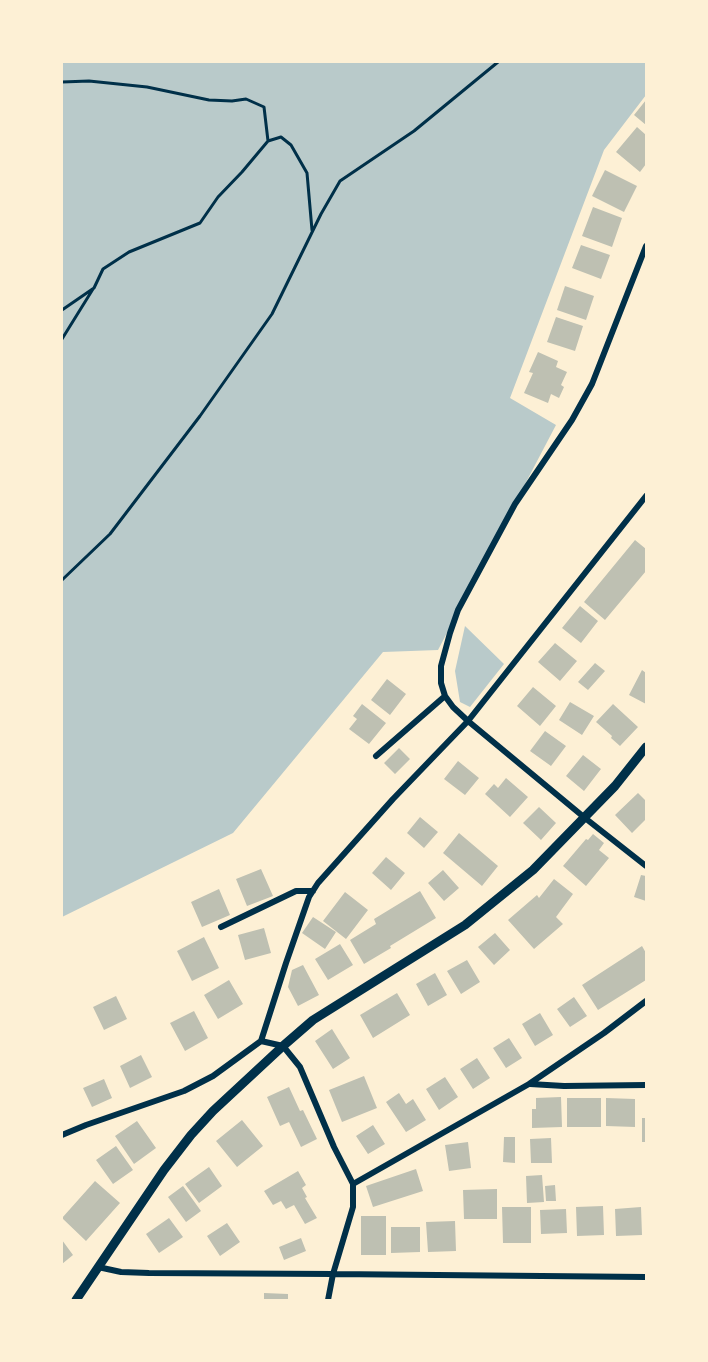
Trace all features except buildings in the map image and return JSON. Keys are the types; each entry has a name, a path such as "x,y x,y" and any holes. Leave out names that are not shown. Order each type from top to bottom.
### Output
{"main road":[{"path":"76,1300 164,1170 191,1135 213,1112 314,1020 465,926 533,870 615,786 646,747"}],"street":[{"path":"646,246 592,384 572,420 515,504 458,610 441,666 441,683 445,696 453,707 646,866"},
{"path":"62,1135 184,1091 213,1076 261,1041 286,963 313,891 393,799 468,721 646,496"},
{"path":"376,756 445,696"},
{"path":"220,927 296,891 313,891"},
{"path":"353,1184 529,1084 646,1001"},
{"path":"261,1041 283,1046 300,1067 334,1147 353,1184 353,1207 333,1274 328,1300"},
{"path":"529,1084 646,1085"},
{"path":"98,1267 122,1272 149,1273 646,1277"}],"path":[{"path":"62,580 110,534 200,416 272,314 321,214 340,181 414,131 498,62"},
{"path":"62,82 89,81 147,87 209,100 246,99 264,107 268,141"},
{"path":"62,339 94,288 103,269 129,252 200,223 218,197 268,141 281,137 291,145 307,173 312,232"},
{"path":"62,310 94,288"}],"shaded area":[{"path":"62,62 646,62 646,95 604,150 510,398 556,425 438,650 383,652 233,833 62,917"},
{"path":"465,626 504,664 470,707 460,702 455,671"}]}
